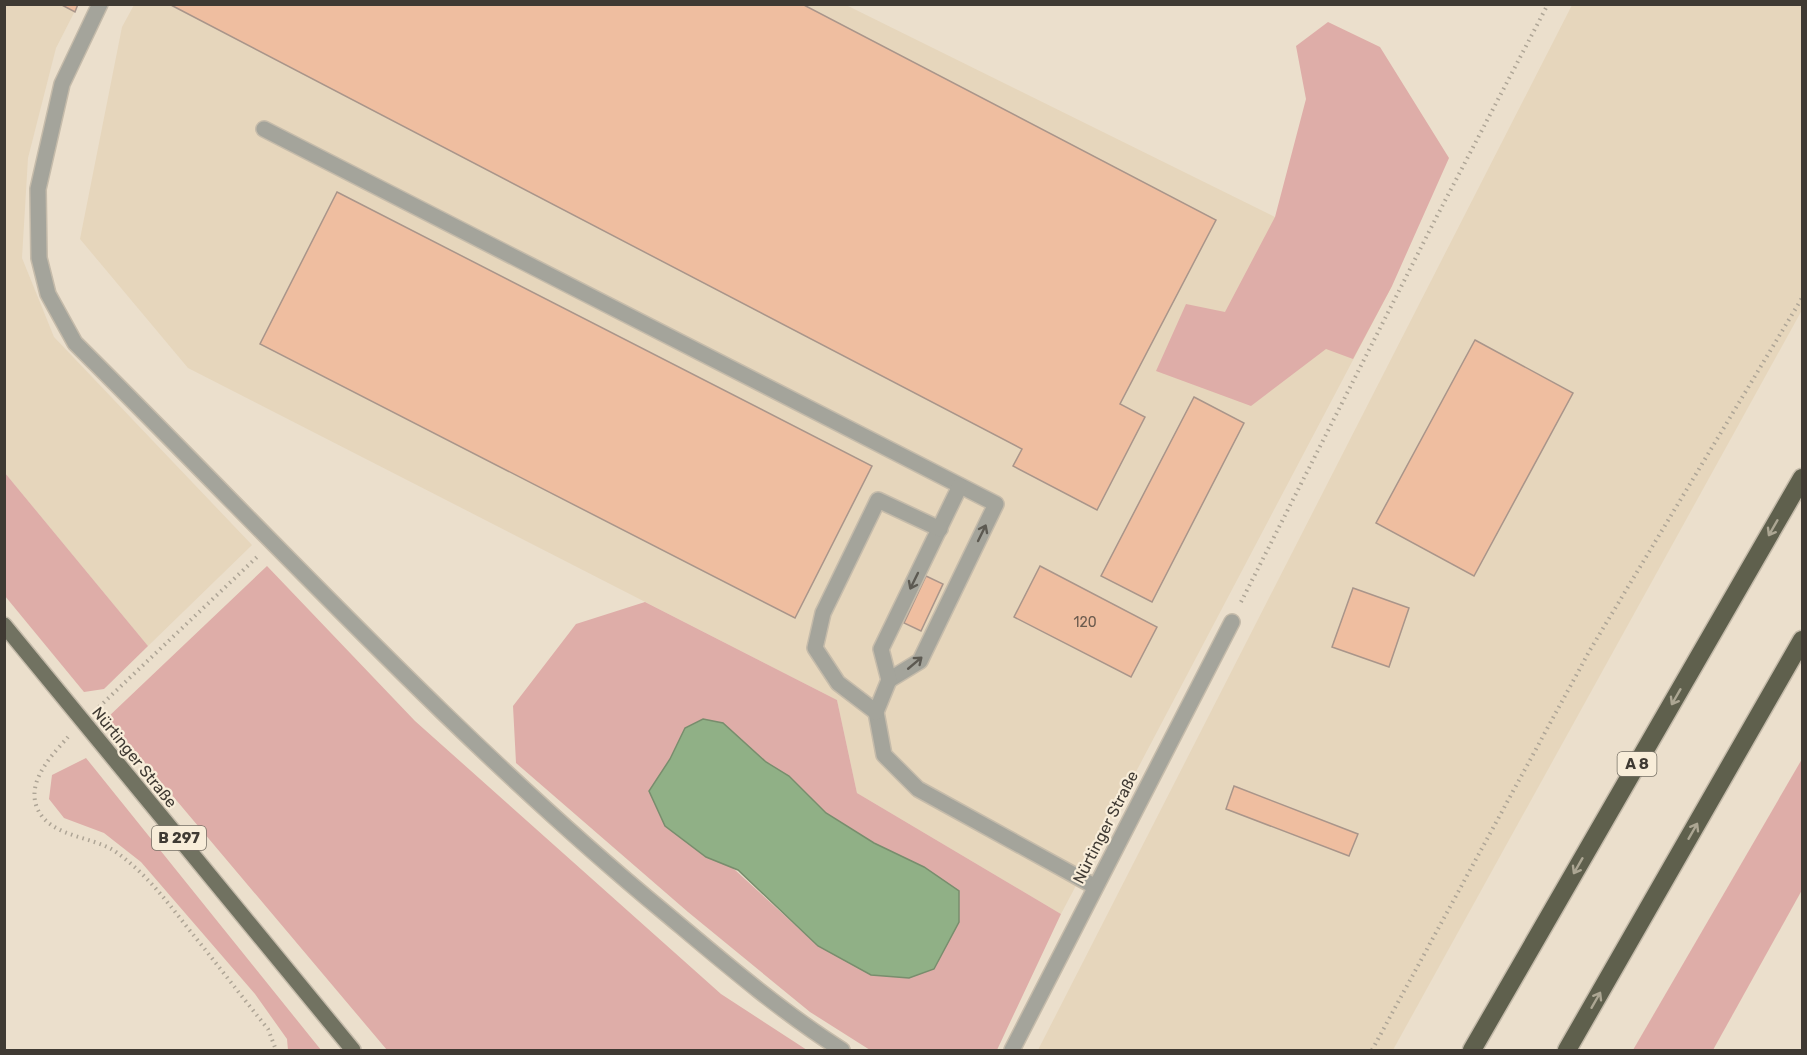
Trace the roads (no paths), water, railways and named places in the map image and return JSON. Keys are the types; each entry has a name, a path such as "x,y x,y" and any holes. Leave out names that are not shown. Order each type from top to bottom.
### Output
{"highway":[{"name":"A 8","path":"1472,1050 1803,478"},
{"path":"1567,1050 1803,640"}],"main road":[{"name":"Nürtinger Straße","path":"4,625 353,1050"}],"street":[{"path":"100,4 62,84 38,189 39,258 48,294 75,343 380,652 576,839 706,946 842,1050"},
{"path":"264,129 996,504 920,661 889,681 876,712 884,755 918,789 1094,886"},
{"path":"889,681 881,649 960,486"},
{"path":"876,712 838,683 815,648 823,613 878,500 940,529"},
{"name":"Nürtinger Straße","path":"1012,1050 1094,886 1232,622"}]}
